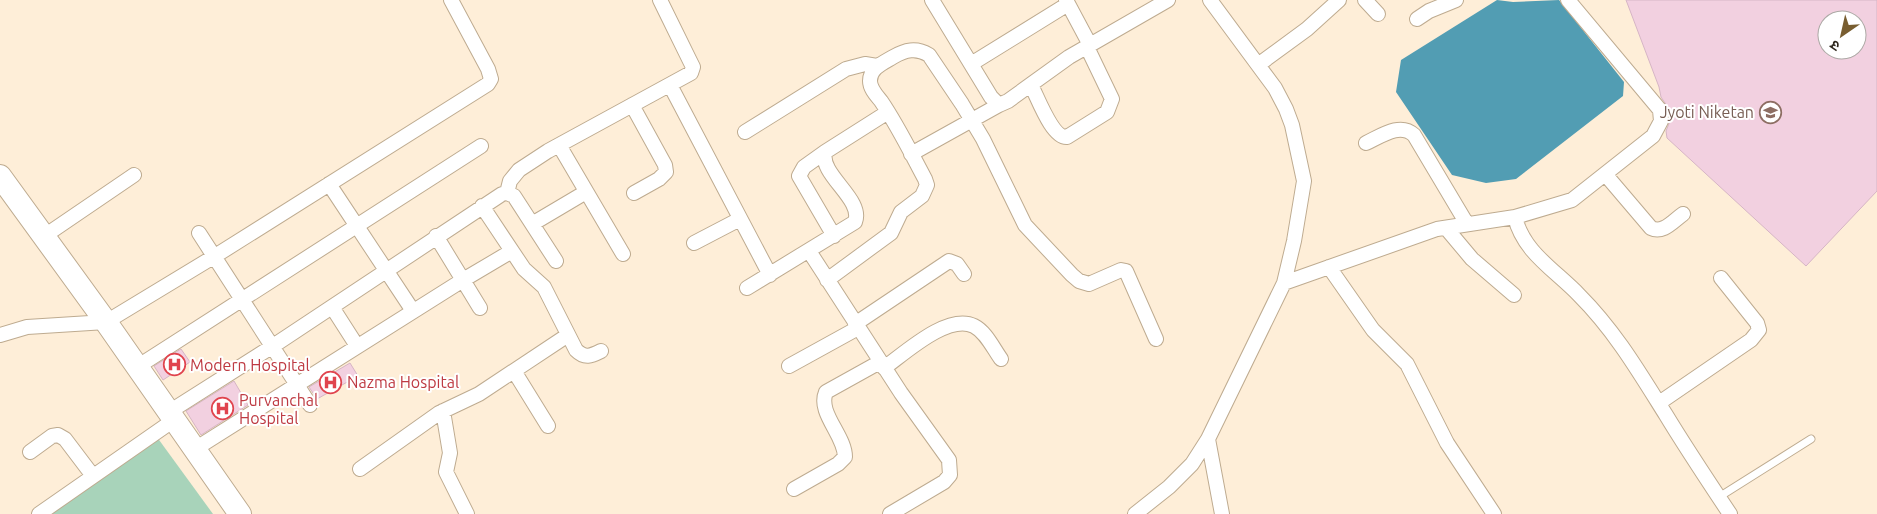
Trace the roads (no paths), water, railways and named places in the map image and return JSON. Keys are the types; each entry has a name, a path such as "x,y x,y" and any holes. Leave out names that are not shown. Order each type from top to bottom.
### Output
{"highway":[{"path":"3,185 106,322 240,514"}],"street":[{"path":"0,336 27,327 106,322 490,82 491,76 488,69 452,0"},
{"path":"40,514 172,416 273,346 436,236 482,206 507,193 510,182 519,170 559,145 688,76 693,67 660,0"},
{"path":"932,0 991,97 999,105"},
{"path":"911,154 1008,101 1088,46 1168,0"},
{"path":"1135,514 1170,487 1192,464 1208,439 1284,283 1294,241 1304,181 1292,125 1274,88 1210,0"},
{"path":"1258,65 1306,29 1339,0"},
{"path":"1365,0 1378,14"},
{"path":"1417,19 1429,11 1456,0"},
{"path":"1284,283 1446,228 1515,217 1572,200 1653,136 1661,121 1660,110 1568,0"},
{"path":"970,64 1067,2 1112,99 1110,109 1067,137 1062,137 1055,132 1031,85"},
{"path":"827,280 890,234 901,212 922,196 926,190 925,179 888,112 871,87 870,80 877,66 900,53 921,50 929,55 938,67 972,120 1014,206 1037,240 1072,275 1084,284 1090,284 1122,270 1129,273 1156,338"},
{"path":"745,132 856,64 877,66"},
{"path":"670,85 770,275"},
{"path":"632,105 665,165 666,172 659,179 634,193"},
{"path":"834,236 799,176 804,167 888,112"},
{"path":"1366,142 1397,129 1409,130 1414,135 1467,224"},
{"path":"559,145 624,254"},
{"path":"137,367 480,146"},
{"path":"748,288 851,226 857,217 857,210 825,162 825,152"},
{"path":"1606,174 1651,228 1661,231 1683,214"},
{"path":"43,237 134,175"},
{"path":"329,184 413,311"},
{"path":"532,224 586,192"},
{"path":"507,193 514,196 556,261"},
{"path":"482,206 524,269 544,287 576,350 589,357 601,351"},
{"path":"1515,217 1518,229 1529,247 1580,295 1640,372 1730,514"},
{"path":"694,243 740,219"},
{"path":"1446,228 1466,252 1514,295"},
{"path":"199,233 310,405"},
{"path":"436,236 480,308"},
{"path":"809,251 882,365 949,460 950,475 944,482 890,514"},
{"path":"195,448 463,280 512,252"},
{"path":"788,366 856,326 948,261 957,264 964,274"},
{"path":"1329,267 1373,330 1407,364 1447,443 1494,514"},
{"path":"1659,403 1750,340 1759,330 1758,323 1721,278"},
{"path":"332,307 357,346"},
{"path":"794,489 838,464 845,457 843,446 824,404 826,392 882,365 940,329 954,324 966,323 982,331 1001,359"},
{"path":"360,469 443,411 479,394 568,335"},
{"path":"514,371 548,426"},
{"path":"443,411 450,453 446,472 467,514"},
{"path":"30,452 52,436 58,434 66,439 93,476"},
{"path":"1208,439 1222,514"}],"lane":[{"path":"1719,497 1811,439"}],"water":[{"path":"1497,0 1513,2 1559,0 1624,82 1623,96 1516,179 1486,183 1452,175 1396,92 1401,60"}],"place":[{"name":"Jyoti Niketan","path":"1770,112"},
{"name":"Modern Hospital","path":"174,365"},
{"name":"Nazma Hospital","path":"331,382"},
{"name":"Purvanchal Hospital","path":"223,409"}]}
